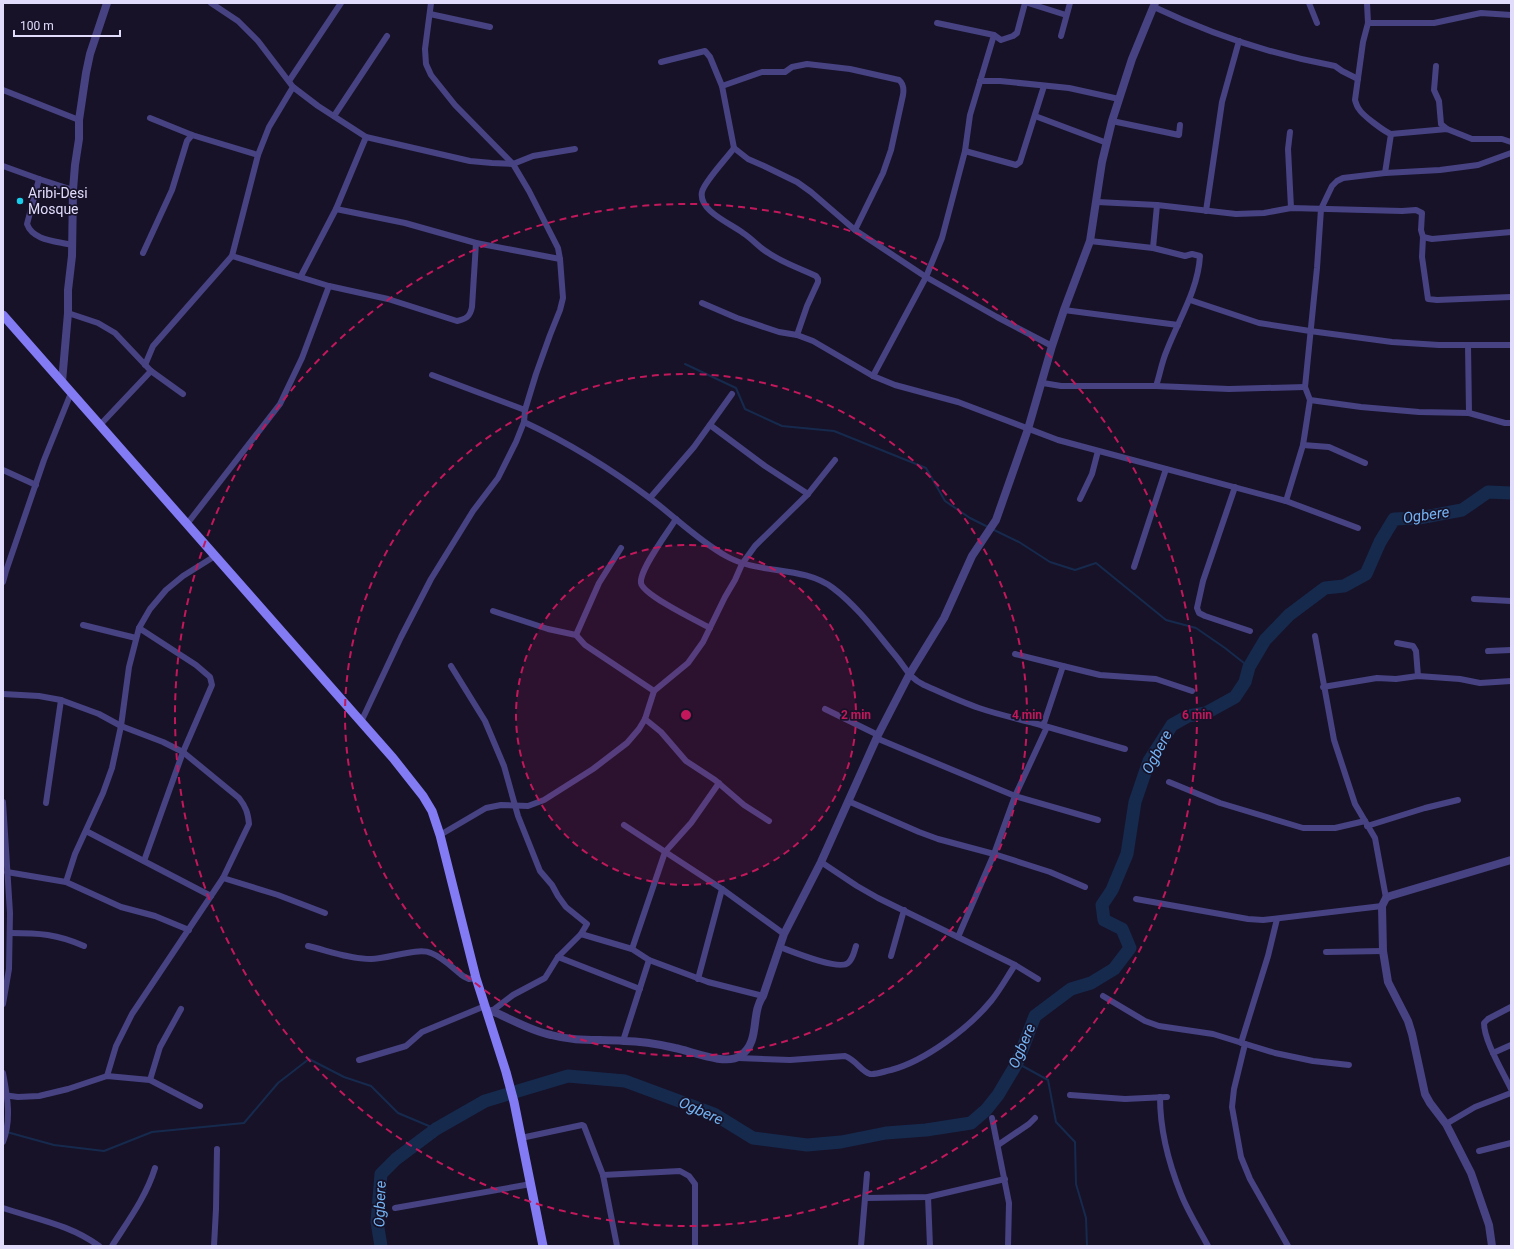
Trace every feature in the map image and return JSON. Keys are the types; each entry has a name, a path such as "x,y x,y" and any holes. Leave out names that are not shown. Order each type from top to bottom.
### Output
{"main road":[{"path":"3,315 361,722 424,796 432,812 440,835 476,978 488,1010 514,1102 543,1246"}],"street":[{"path":"62,382 72,244 74,165 79,139 79,120 89,60 107,3"},
{"path":"211,3 238,21 258,41 293,87 366,137 470,161 513,164 533,156 575,149"},
{"path":"289,81 342,3"},
{"path":"361,722 401,637 431,579 473,511 498,478 516,442 524,422 525,410 550,335 560,310 562,298 560,259 554,238 529,191 513,164 455,105 431,75 426,64 425,49 431,3"},
{"path":"937,23 994,35 1001,40 1017,33 1027,3 1066,15"},
{"path":"1061,36 1070,3"},
{"path":"1309,3 1317,23"},
{"path":"1368,3 1368,23 1363,42 1355,100 1358,108 1385,132 1391,134 1447,129"},
{"path":"738,1058 745,1053 753,1038 758,1002 763,996 784,934 821,862 877,737 909,675 944,618 972,556 996,520 1028,430 1064,310 1090,241 1106,143 1132,59 1154,5 1187,23 1239,41 1336,66 1342,71 1358,78"},
{"path":"1368,23 1434,23 1481,13 1511,15"},
{"path":"430,14 490,27"},
{"path":"873,376 926,276 942,238 966,151 970,115 994,35"},
{"path":"334,116 386,36"},
{"path":"1206,211 1222,102 1239,41"},
{"path":"661,62 705,51 710,57 722,86 734,148 748,159 771,169 806,189 855,230 926,276 997,317 1052,346"},
{"path":"722,86 762,72 785,72 792,67 807,64 850,69 899,80 902,83 904,86 903,95 888,158 883,173 855,230"},
{"path":"1436,66 1434,90 1439,101 1441,124 1447,129 1472,139 1502,139 1511,142"},
{"path":"980,81 1000,81 1069,88 1119,99"},
{"path":"966,151 1016,165 1020,162 1044,86"},
{"path":"145,365 153,346 232,256 258,155 269,127 293,87"},
{"path":"3,90 79,120"},
{"path":"1035,116 1106,143"},
{"path":"150,118 192,135 258,155"},
{"path":"1112,121 1179,136 1180,125"},
{"path":"1290,132 1288,149 1291,208"},
{"path":"1385,173 1391,134"},
{"path":"143,253 172,190 187,141 192,135"},
{"path":"301,276 336,209 366,137"},
{"path":"734,148 704,186 701,194 710,212 742,232 765,251 816,276 818,282 807,306 797,335"},
{"path":"1286,500 1303,444 1310,400 1305,387 1317,268 1321,209 1332,186 1340,179 1385,173 1440,170 1478,165 1511,153"},
{"path":"3,166 73,190"},
{"path":"39,179 27,224 29,229 36,236 72,244"},
{"path":"1097,202 1157,205 1236,214 1264,213 1291,208 1402,211 1416,210 1422,213 1422,257 1428,299 1438,300 1511,297"},
{"path":"1153,248 1157,205"},
{"path":"336,209 405,223 476,243 560,259"},
{"path":"1423,237 1432,239 1511,232"},
{"path":"1090,241 1153,248 1185,256 1192,254 1200,256 1199,267 1190,300 1166,351 1156,386"},
{"path":"232,256 301,276 329,286 388,299 457,321 466,319 470,314 472,307 476,243"},
{"path":"187,524 280,404 302,358 329,286"},
{"path":"1190,300 1259,323 1310,331 1392,342 1511,345"},
{"path":"702,302 737,318 779,332 797,335 813,341 873,376 895,385 958,402 1028,430 1058,440 1286,500 1358,528"},
{"path":"1064,310 1178,325"},
{"path":"68,313 98,323 115,334 151,371 183,394"},
{"path":"1468,345 1469,413"},
{"path":"100,425 151,371"},
{"path":"432,375 525,410"},
{"path":"1043,383 1061,386 1156,386 1229,389 1305,387"},
{"path":"3,582 4,570 71,393"},
{"path":"650,498 694,447 732,394"},
{"path":"1310,400 1412,412 1469,413 1505,423 1511,423"},
{"path":"524,422 575,448 650,498 712,548 742,564 790,572 818,579 833,588 861,615 909,675 923,684 979,708 1125,749"},
{"path":"710,425 765,466 808,494"},
{"path":"1303,444 1329,447 1365,463"},
{"path":"1080,499 1092,474 1098,451"},
{"path":"440,835 480,810 501,805 528,806 544,800 593,769 627,743 645,719 654,691 692,659 703,642 742,564 756,546 808,494 835,460"},
{"path":"1134,567 1166,469"},
{"path":"3,470 36,485"},
{"path":"1235,487 1203,581 1197,608 1199,612 1205,616 1250,631"},
{"path":"676,520 652,555 643,574 641,581 642,586 647,592 675,610 710,628"},
{"path":"576,635 599,583 621,548"},
{"path":"66,882 75,854 103,793 112,768 121,726 129,667 139,628 150,609 166,590 183,576 214,556"},
{"path":"1474,599 1511,601"},
{"path":"493,611 548,629 576,635 585,645 654,691"},
{"path":"83,625 136,638"},
{"path":"139,628 196,665 210,677 212,685 183,752 144,860"},
{"path":"1315,636 1323,687 1334,740 1355,804 1375,838 1384,902 1383,950 1388,982 1408,1021 1425,1094 1446,1124 1471,1173 1489,1225 1492,1246"},
{"path":"1397,643 1413,646 1416,651 1418,676"},
{"path":"1488,651 1511,650"},
{"path":"1015,654 1100,675 1156,679 1192,691"},
{"path":"359,1060 406,1046 422,1032 488,1010 545,978 558,957 581,934 587,924 566,907 552,885 540,871 526,838 504,766 484,721 451,666"},
{"path":"958,937 994,854 1015,796 1045,726 1063,666"},
{"path":"1323,687 1377,678 1396,679 1418,676 1480,683 1511,682"},
{"path":"3,694 39,696 61,700 100,714 121,726 163,742 183,752 239,798 246,806 249,824 223,878 132,1014 116,1046 108,1076"},
{"path":"46,803 61,700"},
{"path":"825,709 877,737 1015,796 1098,820"},
{"path":"645,719 661,732 686,761 719,783 744,805 770,821"},
{"path":"1169,782 1220,803 1303,828 1335,828 1366,824 1458,800"},
{"path":"632,949 665,852 691,823 719,783"},
{"path":"848,801 938,839 994,854 1050,872 1085,887"},
{"path":"3,802 4,858 8,872 10,933 9,969 3,1004"},
{"path":"624,825 722,889 784,934"},
{"path":"86,831 211,896"},
{"path":"1136,898 1248,919 1277,919 1384,902 1511,860"},
{"path":"821,862 856,886 1015,965 1038,979"},
{"path":"8,872 66,882 121,907 154,916 189,930"},
{"path":"223,878 278,895 325,913"},
{"path":"698,979 722,889"},
{"path":"891,956 904,910"},
{"path":"1277,919 1243,1043 1232,1107 1241,1157 1250,1179 1288,1246"},
{"path":"10,933 40,933 52,935 84,946"},
{"path":"581,934 632,949 649,960 698,979 763,996"},
{"path":"308,946 352,957 371,959 388,958 421,951 431,952 463,976 469,979 476,978"},
{"path":"780,947 819,961 841,965 847,964 852,958 856,946"},
{"path":"1326,952 1383,950"},
{"path":"558,957 640,989"},
{"path":"624,1040 649,960"},
{"path":"488,1010 550,1035 588,1041 624,1040 658,1044 723,1060 738,1058 790,1060 845,1056 852,1058 865,1071 870,1074 874,1074 897,1068 931,1051 954,1035 992,1000 1015,965"},
{"path":"1103,996 1145,1021 1158,1026 1204,1032 1275,1053 1313,1061 1349,1065"},
{"path":"1446,1124 1479,1105 1510,1093 1484,1028 1484,1023 1488,1019 1511,1007"},
{"path":"150,1080 160,1047 181,1009"},
{"path":"1494,1053 1511,1045"},
{"path":"3,1073 7,1128 4,1140"},
{"path":"5,1095 18,1097 39,1096 68,1089 108,1076 150,1080 200,1106"},
{"path":"1070,1095 1125,1099 1167,1097"},
{"path":"1160,1097 1168,1156 1181,1194 1208,1246"},
{"path":"992,1118 1005,1179 1009,1217 1008,1246"},
{"path":"998,1145 1029,1124 1035,1118"},
{"path":"521,1138 582,1125 584,1126 603,1175 617,1246"},
{"path":"1479,1151 1511,1143"},
{"path":"214,1246 217,1149"},
{"path":"112,1246 143,1198 150,1185 155,1168"},
{"path":"603,1175 680,1171 689,1176 695,1184 695,1246"},
{"path":"861,1246 867,1174"},
{"path":"866,1198 928,1197 1005,1179"},
{"path":"395,1208 531,1184"},
{"path":"928,1197 930,1246"},
{"path":"3,1208 64,1227 88,1238 100,1246"}],"waterway":[{"path":"685,364 736,388 745,409 782,426 834,431 926,468 945,501 970,518 988,527"},
{"name":"Ogbere","path":"381,1246 377,1222 381,1174 396,1159 436,1129 485,1101 568,1076 625,1081 714,1114 753,1138 807,1145 841,1142 886,1133 926,1130 971,1123 986,1110 998,1095 1017,1063 1035,1016 1071,989 1091,983 1114,969 1130,948 1122,929 1104,920 1102,905 1112,890 1127,854 1135,802 1149,761 1172,725 1188,716 1206,713 1235,697 1245,682 1249,667 1265,640 1289,615 1325,588 1344,586 1366,574 1380,542 1394,519 1419,518 1462,510 1488,492 1511,493"},
{"path":"992,529 1019,542 1050,562 1075,570 1096,563 1166,620 1196,628 1249,667"},
{"path":"3,1131 54,1145 104,1151 152,1132 244,1123 278,1083 309,1059 344,1077 371,1086 398,1113 436,1129"},
{"path":"1017,1063 1048,1080 1056,1122 1075,1142 1076,1184 1086,1218 1087,1246"}],"place":[{"name":"Aribi-Desi Mosque","path":"20,201"}]}
